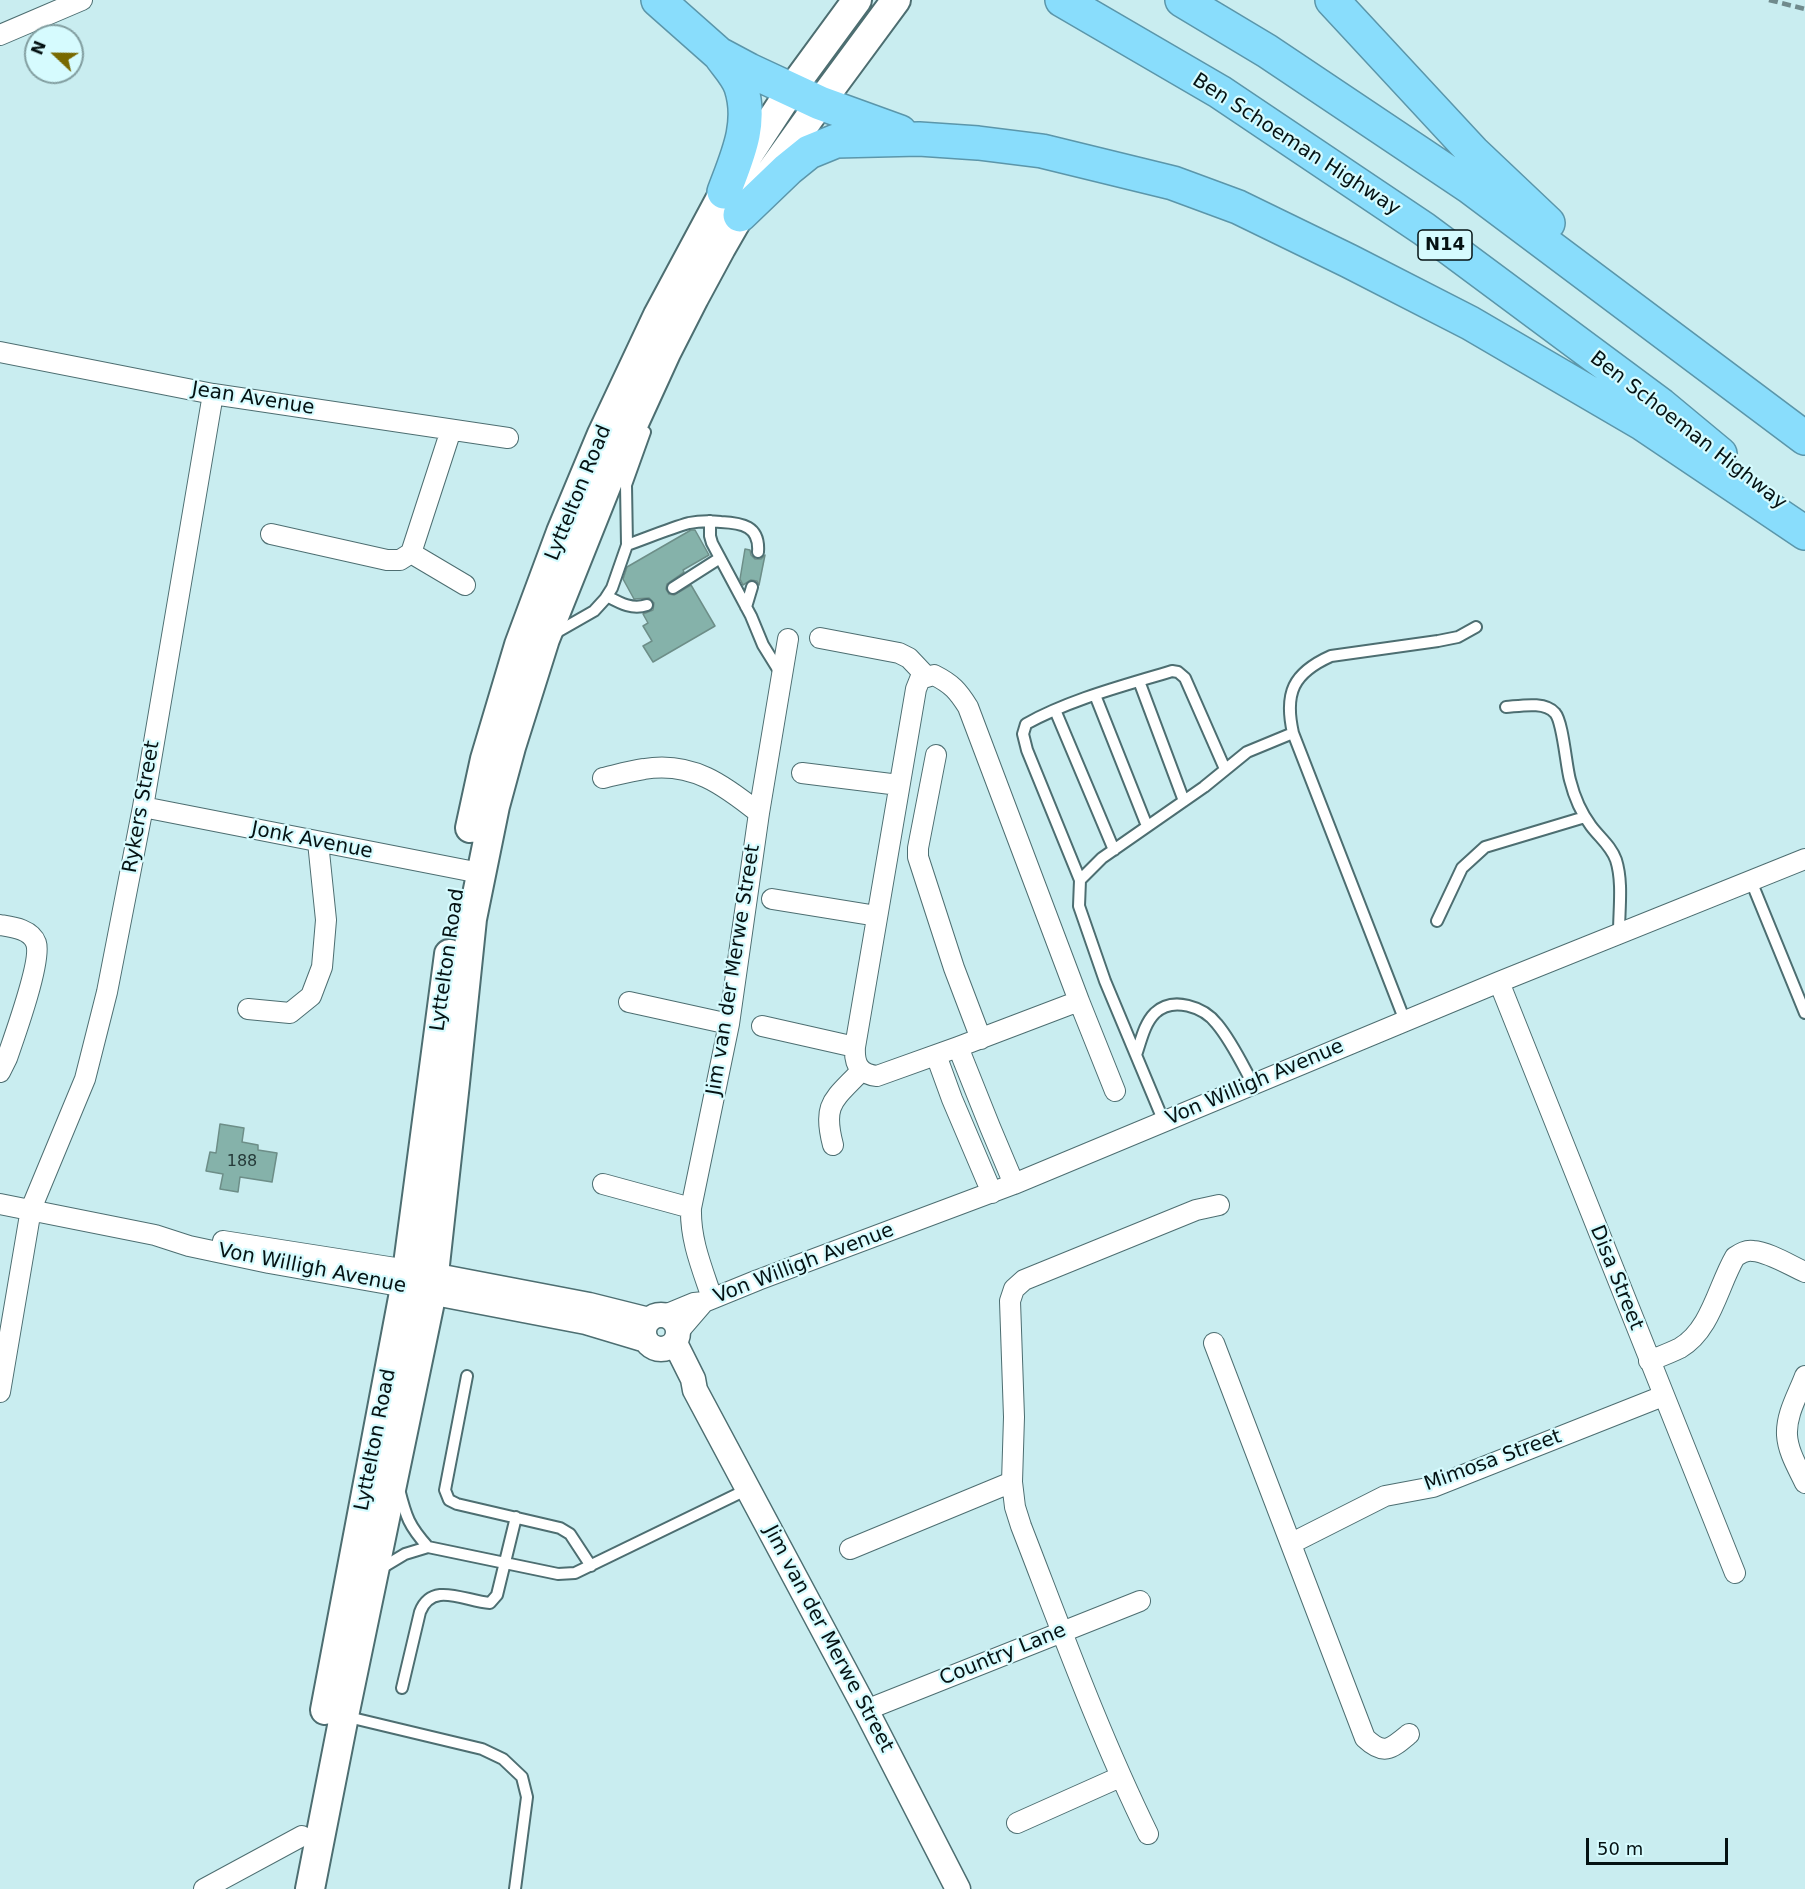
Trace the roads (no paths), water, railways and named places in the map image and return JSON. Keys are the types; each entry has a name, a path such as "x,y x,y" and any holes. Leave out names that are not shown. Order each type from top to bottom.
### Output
{"highway":[{"path":"658,0 719,54 740,84 746,122 732,204"},
{"name":"Ben Schoeman Highway","path":"1062,0 1220,92 1424,229 1661,405 1805,524"},
{"path":"1182,0 1267,51 1470,187 1805,438"},
{"path":"1332,0 1473,152 1568,241 1805,431"},
{"path":"719,54 806,97 919,139"},
{"path":"732,204 788,169 809,152 836,141 919,139 978,143 1042,151 1173,183 1238,207 1480,329 1643,424 1805,533"}],"main road":[{"path":"806,97 857,0"},
{"path":"806,97 896,0"},
{"name":"Lyttelton Road","path":"310,1889 395,1473 420,1281 431,1086 471,872 485,759 519,645 561,532 602,434 658,315 806,97"},
{"name":"Lyttelton Road","path":"471,872 495,806 545,639 613,470 666,353 721,248 732,204"},
{"name":"Lyttelton Road","path":"291,1889 420,1281"}],"street":[{"path":"0,35 82,0"},
{"name":"Jean Avenue","path":"0,352 213,394 508,438"},
{"name":"Rykers Street","path":"0,1392 31,1209 85,1079 107,992 143,807 213,394"},
{"path":"271,534 387,560 400,560 411,553 451,430"},
{"path":"411,553 465,585"},
{"path":"820,638 899,652 909,658 926,676"},
{"name":"Jim van der Merwe Street","path":"708,1300 693,1239 691,1208 729,1024 759,813 788,639"},
{"path":"1079,1001 877,1076 861,1071 854,1057 916,689 920,679 926,676 934,675 950,683 968,707 1115,1091"},
{"path":"936,755 918,857 950,957 981,1039"},
{"path":"603,778 646,769 679,769 699,774 719,783 759,813"},
{"path":"802,773 899,786"},
{"name":"Jonk Avenue","path":"143,807 471,872"},
{"path":"248,1009 290,1013 311,996 322,966 326,920 318,842"},
{"name":"Von Willigh Avenue","path":"0,1204 155,1235 189,1246 278,1265 420,1281 586,1322 662,1333 694,1303 708,1300 992,1193 1499,982 1805,859"},
{"path":"772,899 877,916"},
{"path":"0,925 21,929 29,934 37,944 36,962 7,1058 0,1072"},
{"name":"Disa Street","path":"1499,982 1735,1573"},
{"path":"629,1002 729,1024"},
{"path":"762,1026 855,1047"},
{"path":"958,1047 1014,1184"},
{"path":"936,1055 992,1193"},
{"path":"833,1144 828,1124 833,1101 861,1071"},
{"path":"603,1184 691,1208"},
{"path":"1148,1834 1120,1777 1061,1631 1015,1507 1012,1482 1014,1417 1010,1301 1014,1289 1024,1280 1041,1272 1196,1210 1219,1205"},
{"path":"1649,1361 1680,1348 1697,1332 1706,1321 1735,1257 1743,1252 1753,1251 1766,1254 1805,1272"},
{"name":"Jim van der Merwe Street","path":"662,1333 681,1378 695,1390 866,1710 958,1889"},
{"path":"1214,1343 1365,1738 1375,1748 1384,1749 1395,1746 1409,1734"},
{"path":"1805,1376 1790,1413 1787,1435 1792,1455 1805,1483"},
{"name":"Mimosa Street","path":"1292,1543 1385,1496 1433,1487 1664,1396"},
{"path":"850,1549 1012,1482"},
{"name":"Country Lane","path":"866,1710 1140,1601"},
{"path":"1017,1823 1120,1777"},
{"path":"204,1889 302,1836"}],"lane":[{"path":"545,639 594,611 612,588 627,545 626,485 644,433 666,353"},
{"path":"627,545 691,523 710,521 738,523 749,527 757,537 758,552"},
{"path":"710,521 710,536 720,558 763,645 782,675"},
{"path":"673,588 720,558"},
{"path":"746,608 752,587"},
{"path":"608,596 625,605 635,607 647,605"},
{"path":"1405,1021 1293,733 1288,706 1294,686 1303,674 1317,662 1331,656 1458,637 1476,627"},
{"path":"1164,1122 1105,981 1079,906 1080,880 1027,750 1023,734 1026,723 1055,710 1138,681 1172,671 1178,672 1185,678 1225,769"},
{"path":"1138,681 1184,801"},
{"path":"1095,695 1147,826"},
{"path":"1506,707 1543,706 1555,713 1560,726 1570,782 1585,817 1611,849 1616,860 1619,876 1619,933"},
{"path":"1055,710 1114,850"},
{"path":"1080,880 1102,858 1184,801 1247,752 1293,733"},
{"path":"1437,921 1462,868 1485,847 1585,817"},
{"path":"1751,880 1805,1012"},
{"path":"1136,1055 1146,1025 1156,1012 1181,1004 1192,1006 1216,1021 1253,1084"},
{"path":"467,1376 445,1490 449,1500 457,1504 560,1528 570,1534 591,1566"},
{"path":"395,1473 406,1516 413,1530 428,1547"},
{"path":"374,1573 405,1554 428,1547 558,1574 575,1574 748,1488"},
{"path":"402,1688 424,1602 432,1596 442,1594 490,1603 497,1595 516,1517"},
{"path":"344,1716 482,1749 503,1759 522,1777 527,1797 515,1889"}],"railway":[{"path":"1769,0 1805,9"}]}
